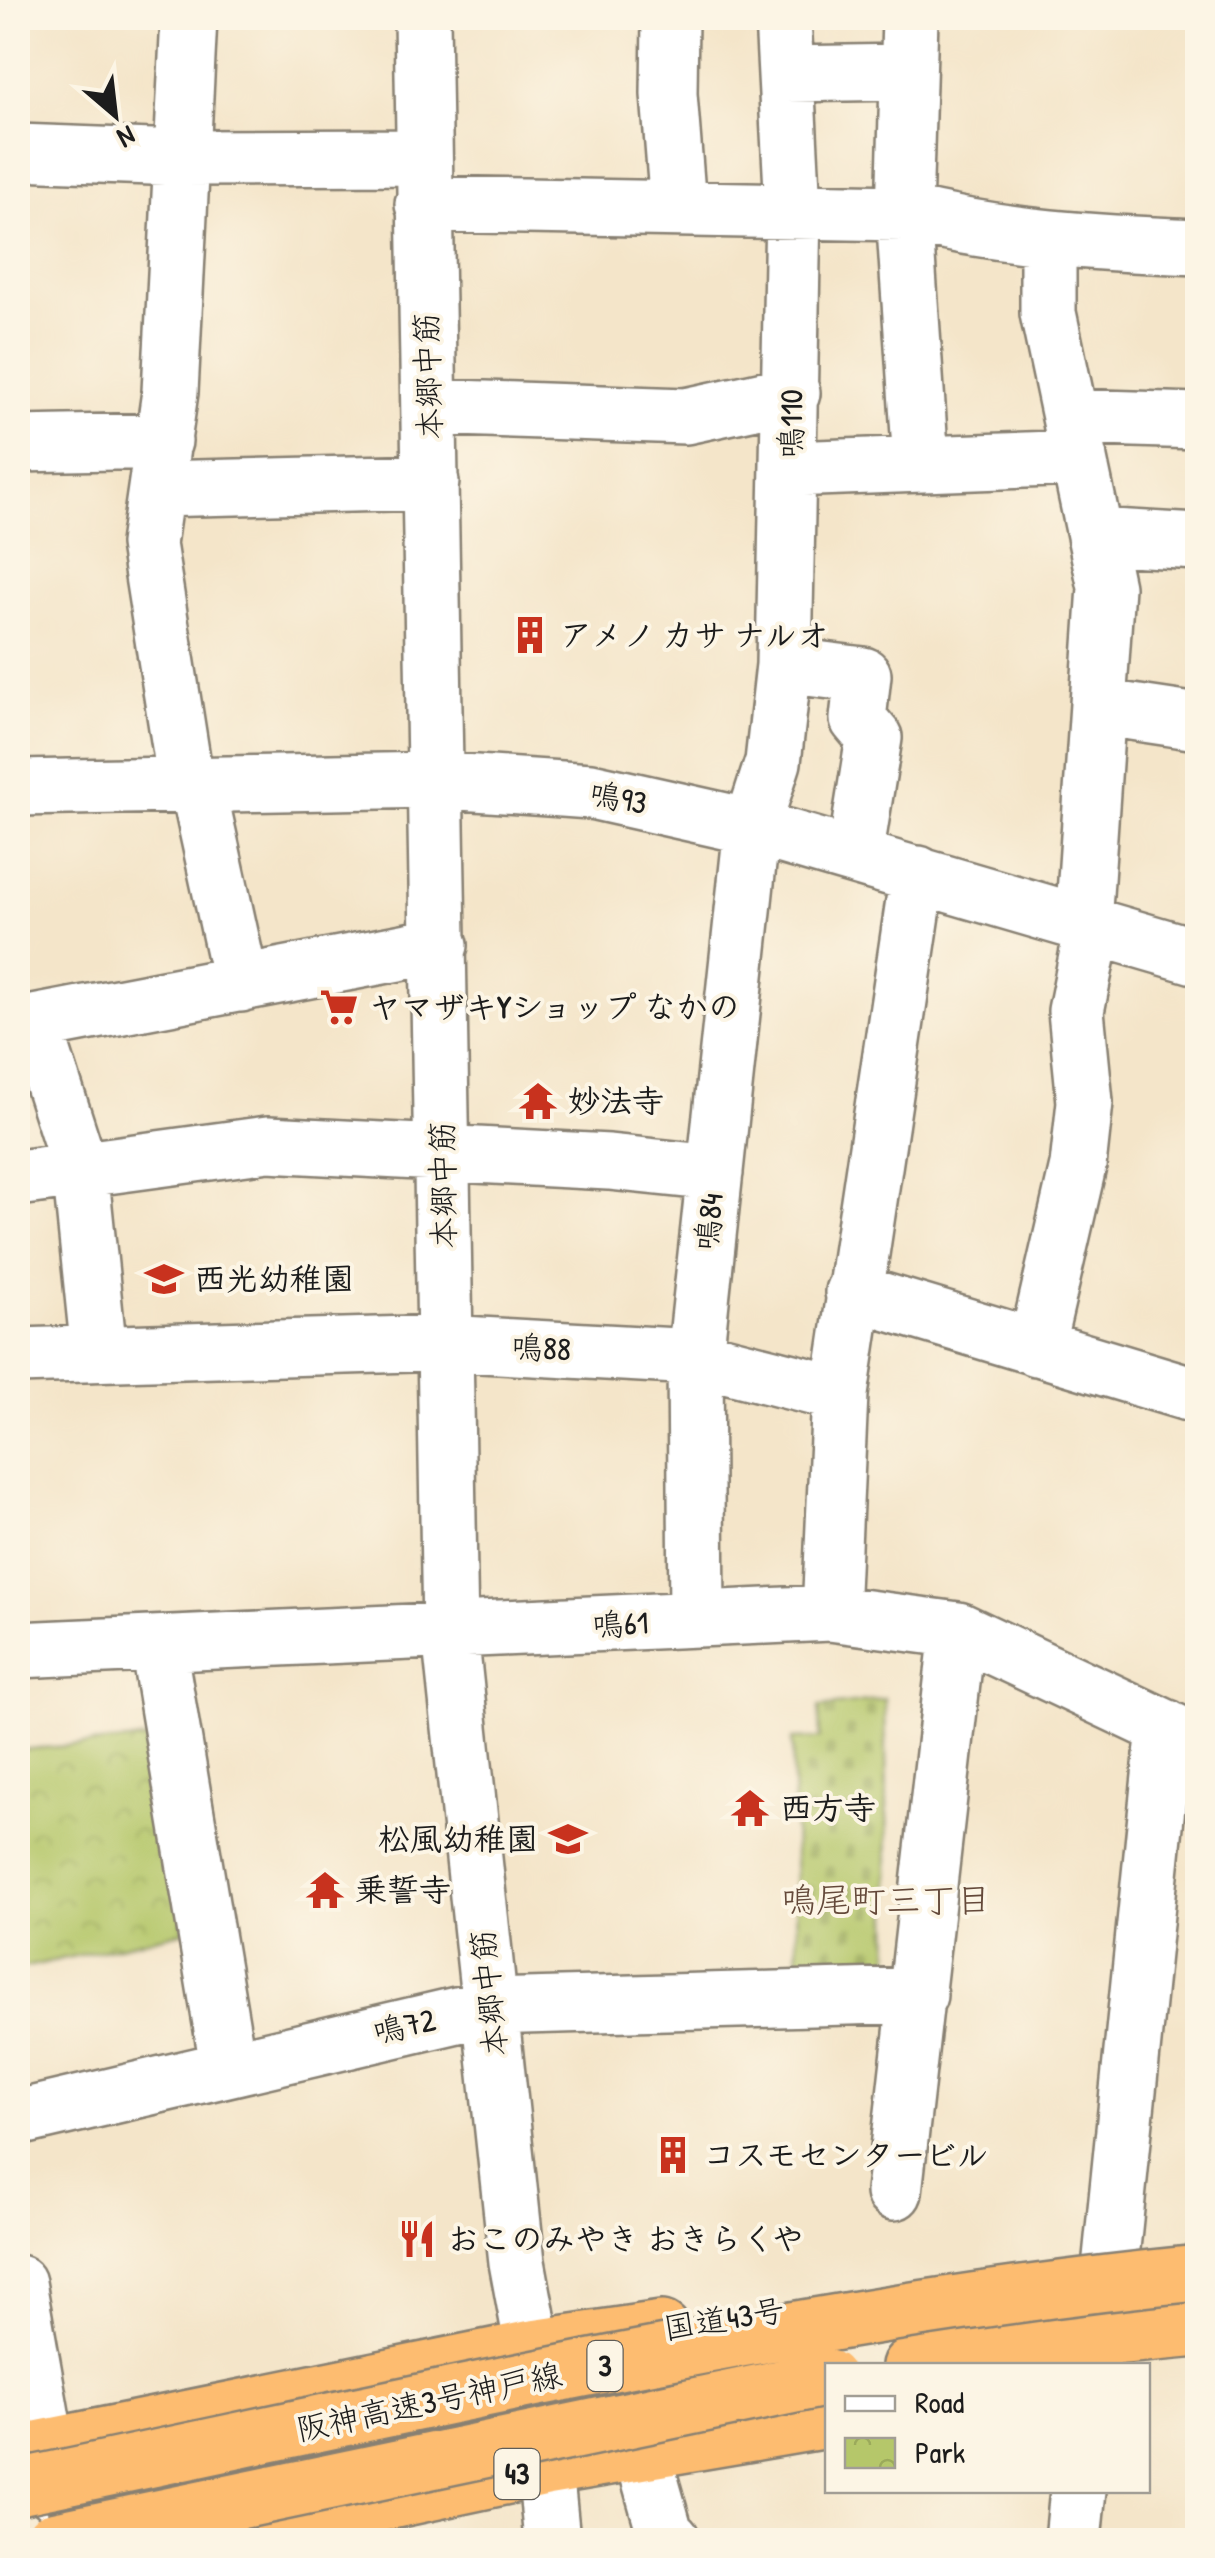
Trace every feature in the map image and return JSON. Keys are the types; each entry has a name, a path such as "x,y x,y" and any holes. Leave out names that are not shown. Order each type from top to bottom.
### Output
{"highway":[{"name":"国道43号","path":"27,2463 533,2348 1111,2258 1198,2248"},
{"name":"阪神高速3号神戸線","path":"27,2463 799,2328 1072,2286 1198,2273"},
{"path":"930,2363 1080,2340 1198,2329"},
{"path":"1150,2368 1198,2362"},
{"name":"阪神高速3号神戸線","path":"53,2540 825,2379"},
{"name":"43","path":"208,2540 545,2468 825,2421"}],"street":[{"path":"188,18 178,158 170,392 148,544 192,783 241,984"},
{"name":"本郷中筋","path":"422,18 432,780 440,945 450,1634 517,2262 533,2348 552,2540"},
{"path":"670,18 670,94 678,208"},
{"name":"鳴110","path":"752,827 774,762 784,666 793,209 782,18"},
{"path":"910,18 904,213 921,464"},
{"path":"786,74 906,72"},
{"path":"18,152 178,158 678,208 904,213 964,229 1048,240 1198,247"},
{"path":"1036,1348 1078,1166 1085,1102 1076,1011 1088,925 1106,587 1048,313 1048,240"},
{"path":"428,407 686,416 792,393"},
{"path":"790,468 921,464 1075,437 1198,421"},
{"path":"18,444 160,465 430,482"},
{"path":"1095,536 1198,542"},
{"path":"784,666 877,676 858,719 874,738 855,856"},
{"path":"1098,707 1198,722"},
{"name":"鳴93","path":"18,788 432,780 590,791 752,827 1198,957"},
{"name":"鳴84","path":"697,1620 695,1356 752,827"},
{"path":"830,1614 840,1394 918,874"},
{"path":"99,1354 80,1168 26,1026 440,945"},
{"path":"18,1178 268,1144 442,1151 715,1173"},
{"path":"854,1292 1198,1396"},
{"name":"鳴88","path":"18,1356 444,1343 695,1356 840,1394"},
{"name":"鳴61","path":"18,1650 450,1634 830,1614 958,1630 1181,1735"},
{"path":"894,2192 958,1630"},
{"path":"158,1646 228,2065"},
{"path":"1111,2258 1181,1735"},
{"name":"鳴72","path":"18,2118 228,2065 491,2007 919,1995"},
{"path":"18,2283 27,2463 64,2540"},
{"path":"642,2452 665,2534 672,2540"},
{"path":"1073,2540 1078,2493"}],"green space":[{"path":"885,1699 890,1972 798,1974 792,1739 820,1738 819,1707"},
{"path":"151,1739 185,1931 18,1969 18,1750"}],"place":[{"name":"アメノ カサ ナルオ","path":"530,635"},
{"name":"ヤマザキYショップ なかの","path":"339,1007"},
{"name":"妙法寺","path":"538,1101"},
{"name":"西光幼稚園","path":"164,1279"},
{"name":"西方寺","path":"750,1808"},
{"name":"松風幼稚園","path":"568,1839"},
{"name":"乗誓寺","path":"325,1890"},
{"name":"コスモセンタービル","path":"673,2155"},
{"name":"おこのみやき おきらくや","path":"417,2239"}],"district":[{"name":"鳴尾町三丁目","path":"886,1900"}]}
